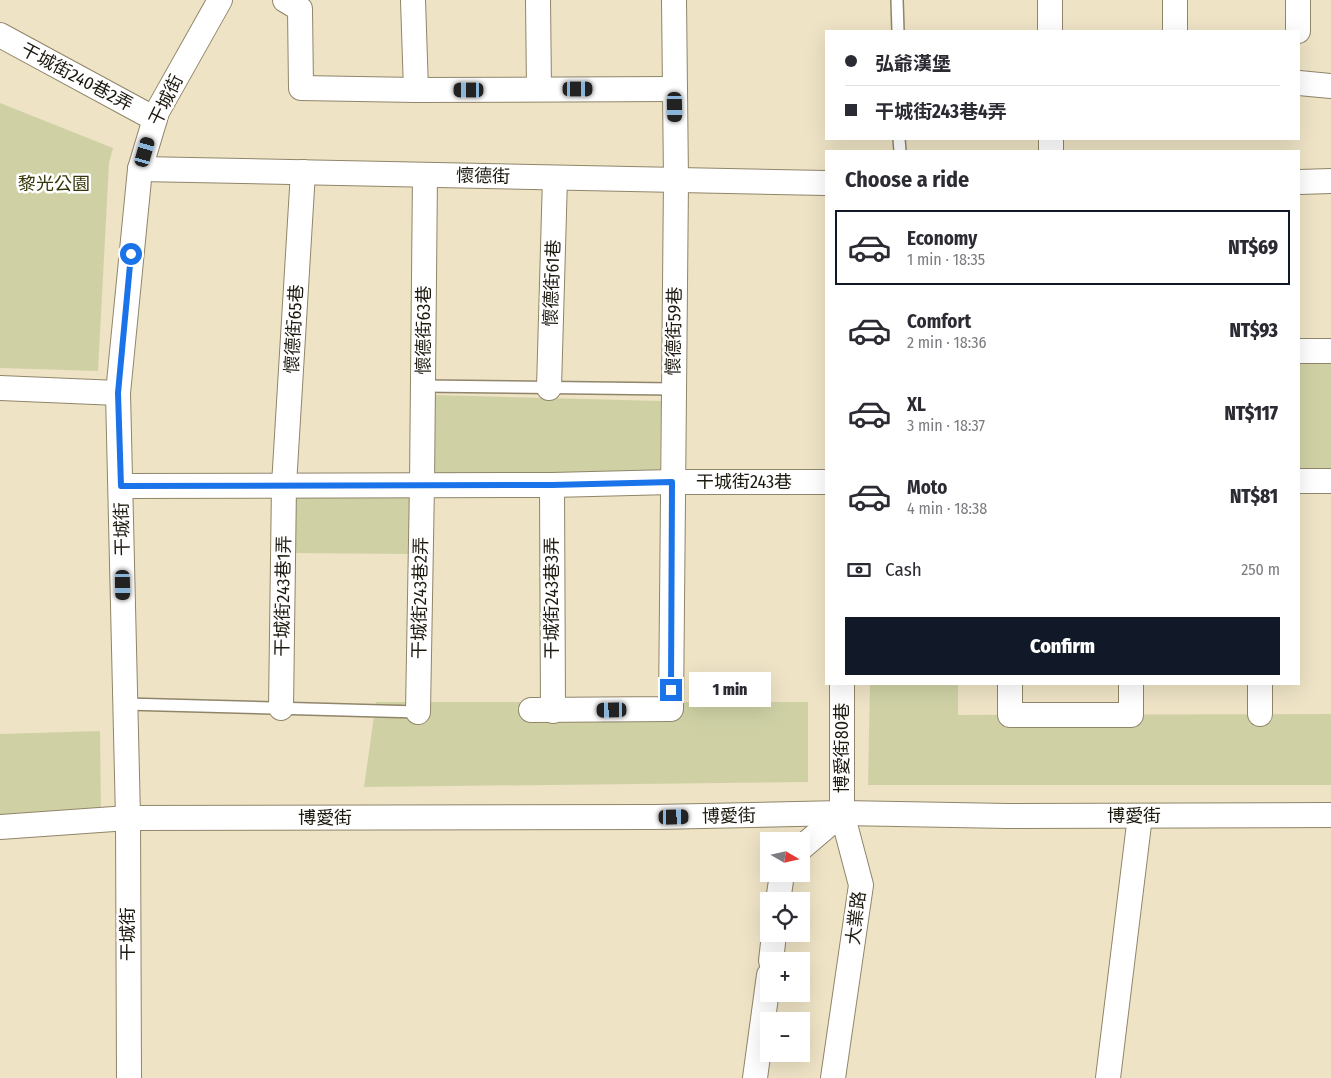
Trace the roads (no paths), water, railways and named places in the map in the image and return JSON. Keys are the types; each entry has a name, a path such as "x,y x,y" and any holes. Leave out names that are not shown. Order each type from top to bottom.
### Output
{"street":[{"name":"干城街","path":"129,1078 128,818 118,393 140,169 157,112 220,0"},
{"path":"285,0 300,9 301,88 416,90 675,89"},
{"path":"414,0 416,90"},
{"path":"538,0 539,89"},
{"name":"懷德街59巷","path":"542,711 671,709 676,180 674,0"},
{"path":"1050,0 1050,30"},
{"path":"1175,0 1175,30"},
{"path":"1298,0 1298,30"},
{"name":"干城街240巷2弄","path":"0,36 155,119"},
{"path":"1300,83 1331,86"},
{"name":"懷德街","path":"140,169 825,183"},
{"name":"懷德街65巷","path":"284,485 303,172"},
{"name":"懷德街63巷","path":"422,484 425,175"},
{"name":"懷德街61巷","path":"548,388 555,178"},
{"path":"1300,182 1331,181"},
{"path":"1300,351 1331,351"},
{"path":"0,388 118,393"},
{"path":"1300,481 1331,481"},
{"name":"干城街243巷","path":"121,486 825,482"},
{"name":"干城街243巷2弄","path":"418,712 422,484"},
{"name":"干城街243巷1弄","path":"281,708 284,485"},
{"name":"干城街243巷3弄","path":"542,711 552,485"},
{"name":"博愛街80巷","path":"842,685 842,813"},
{"path":"1010,685 1010,716 1131,715 1131,685"},
{"path":"1260,685 1260,714"},
{"path":"810,840 842,813"},
{"name":"博愛街","path":"0,827 128,818 655,817 842,813 1008,816 1331,815"},
{"name":"大業路","path":"833,1078 861,885 842,813"},
{"path":"1108,1078 1140,816"},
{"path":"755,1078 765,1002"}],"lane":[{"path":"897,0 898,30"},
{"path":"423,386 673,389"},
{"path":"126,704 418,712"}],"park label":[{"name":"黎光公園","path":"54,184"}]}
